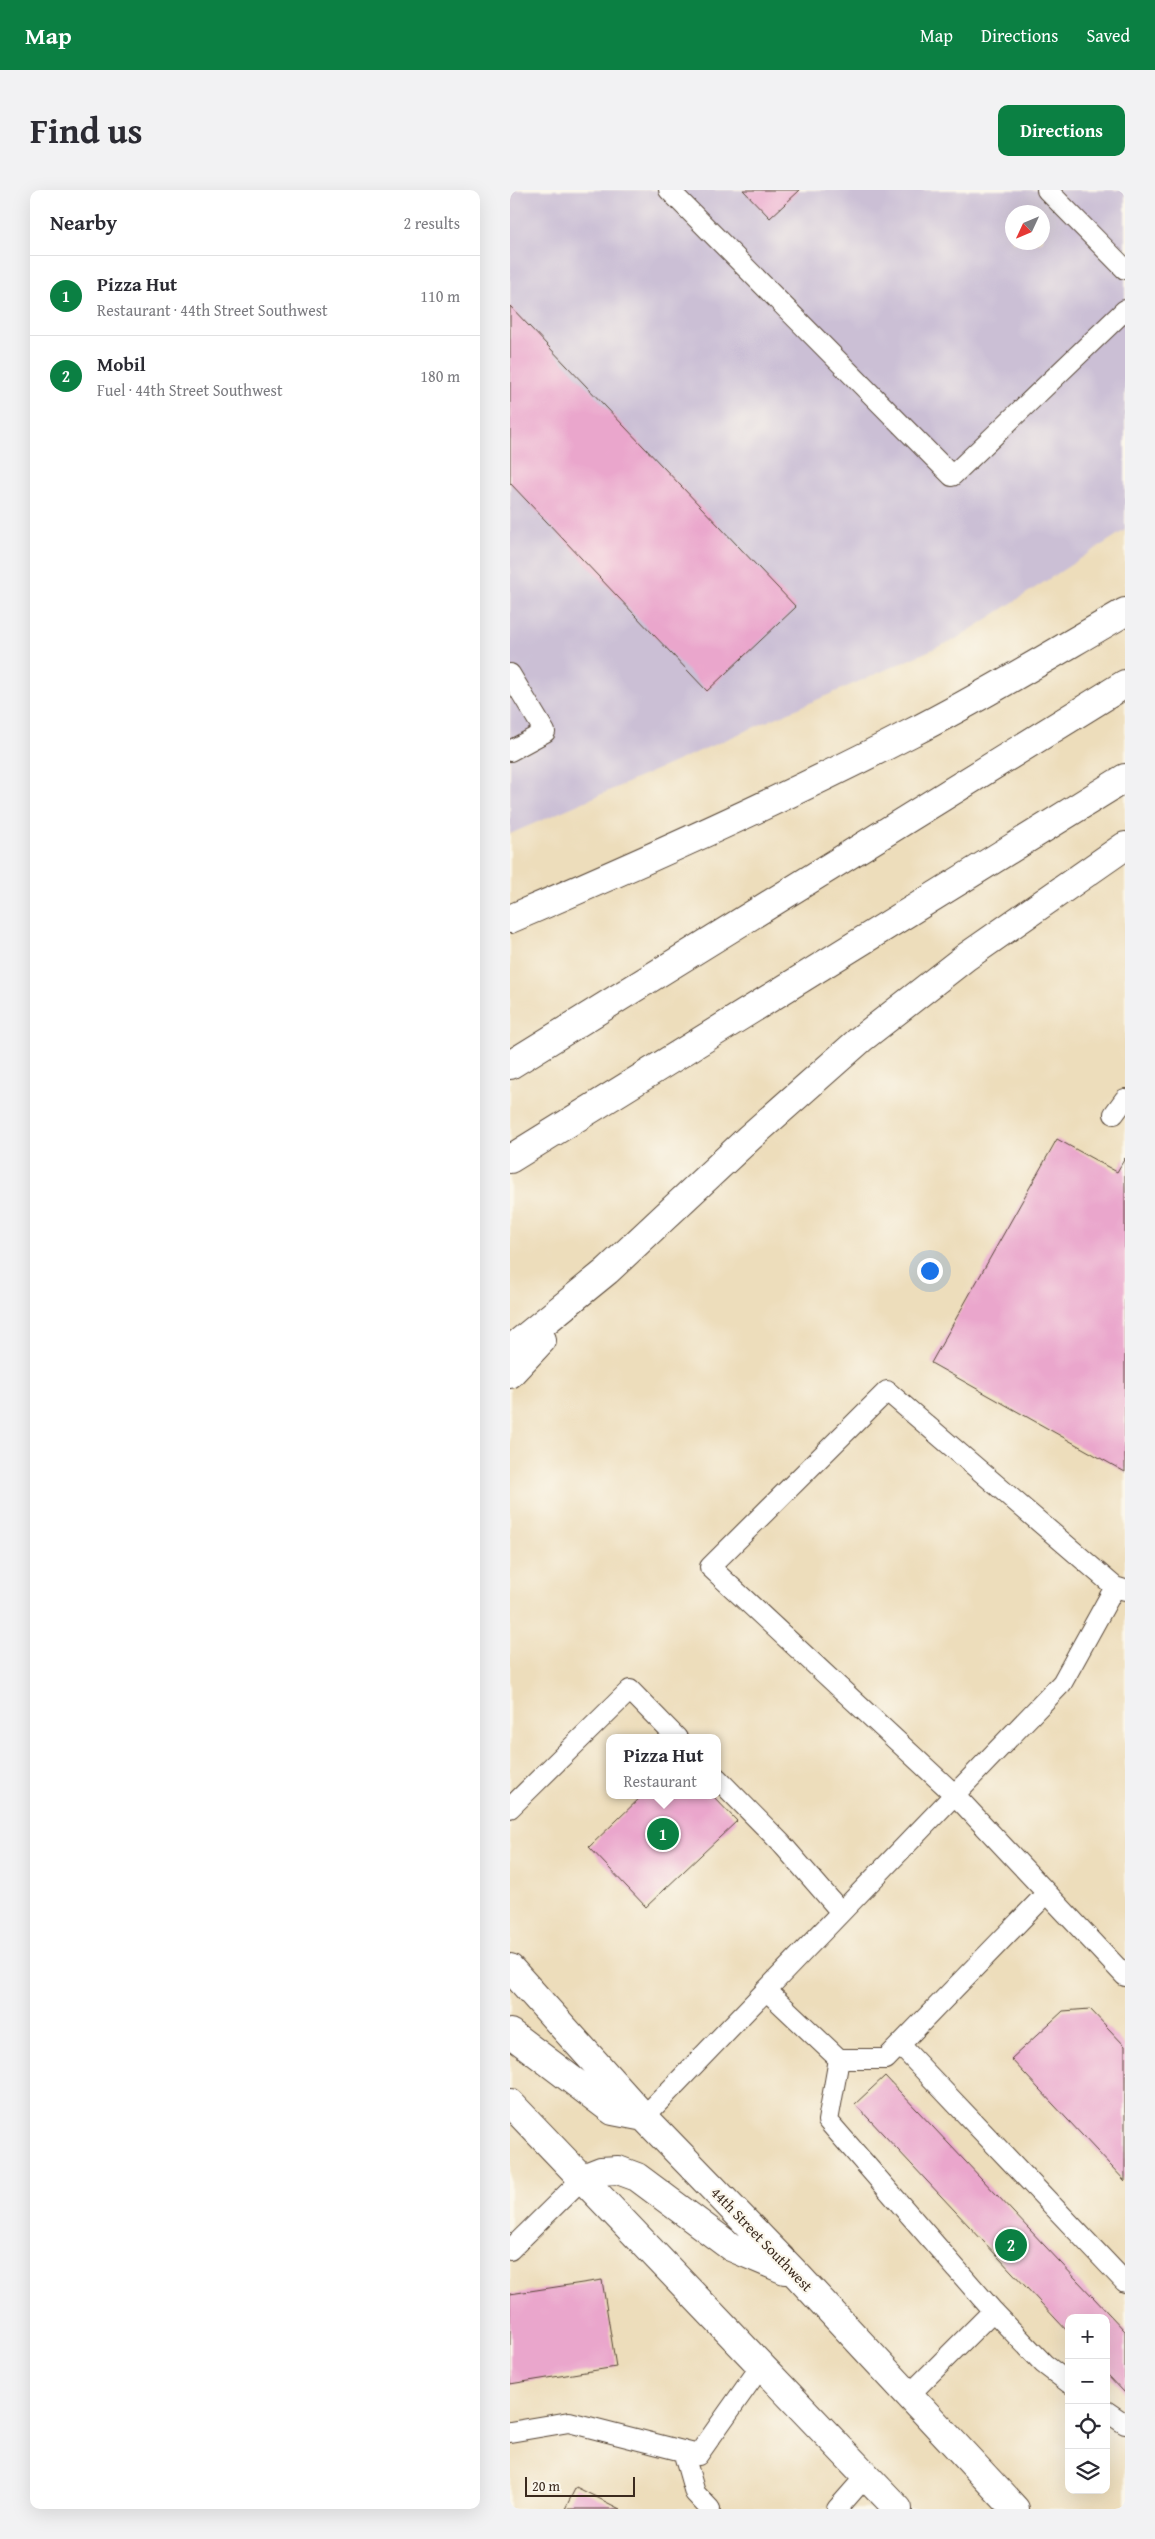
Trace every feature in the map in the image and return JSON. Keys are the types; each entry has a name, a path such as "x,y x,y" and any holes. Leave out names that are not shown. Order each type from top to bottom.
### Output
{"main road":[{"path":"510,919 770,803 826,776 913,732 1125,612"},
{"path":"510,1065 1125,684"},
{"path":"510,1159 1125,778"},
{"path":"510,1374 607,1271 748,1138 861,1039 966,957 1125,846"},
{"path":"510,1350 607,1271"},
{"name":"44th Street Southwest","path":"510,1968 644,2117 798,2276 1015,2509"},
{"path":"510,2033 613,2110 644,2117"},
{"path":"510,2103 898,2509"},
{"path":"583,2178 602,2172 618,2170 637,2177 732,2247 798,2276"}],"lane":[{"path":"669,190 952,476 1125,310"},
{"path":"1047,190 1125,269"},
{"path":"510,674 545,732 510,751"},
{"path":"644,2117 954,1794 1062,1683 1120,1588 887,1391 710,1567 954,1794 1125,1976"},
{"path":"510,1808 630,1690 673,1734"},
{"path":"721,1782 781,1843 841,1912"},
{"path":"766,1990 839,2060 886,2059 901,2046 1047,1893"},
{"path":"901,2046 1125,2282"},
{"path":"839,2060 828,2121 993,2311 1044,2364 1065,2380"},
{"path":"511,2248 583,2178"},
{"path":"908,2396 993,2311"},
{"path":"510,2432 569,2422 698,2455 761,2366"},
{"path":"1110,2414 1125,2424"},
{"path":"683,2451 695,2493 710,2509"},
{"path":"837,2509 866,2476"}],"shaded area":[{"path":"510,190 1125,190 1125,530 956,639 510,834"}],"building":[{"path":"743,190 800,190 770,218"},
{"path":"510,306 796,607 707,691 510,483"},
{"path":"1057,1139 1117,1172 1125,1158 1125,1472 931,1363"},
{"path":"639,1799 716,1799 737,1821 646,1907 589,1847"},
{"path":"1090,2009 1125,2046 1125,2181 1011,2059 1063,2011"},
{"path":"885,2076 1109,2314 1065,2314 1065,2329 855,2104"},
{"path":"602,2280 616,2367 510,2384 510,2294"},
{"path":"1110,2315 1125,2331 1125,2393 1110,2377"},
{"path":"576,2487 620,2509 565,2509"}],"place":[{"name":"Pizza Hut","path":"663,1834"},
{"name":"Mobil","path":"1011,2245"}]}
